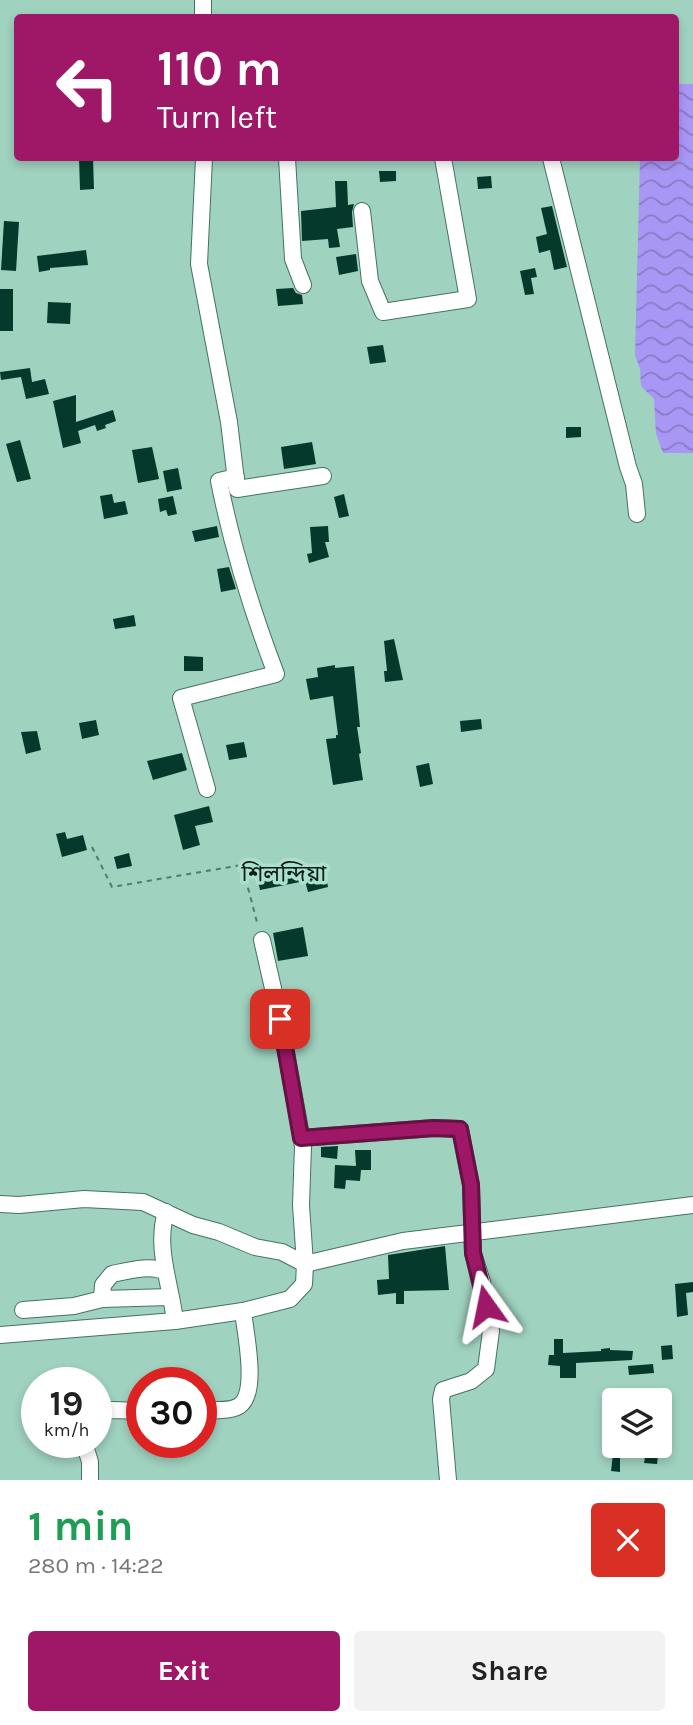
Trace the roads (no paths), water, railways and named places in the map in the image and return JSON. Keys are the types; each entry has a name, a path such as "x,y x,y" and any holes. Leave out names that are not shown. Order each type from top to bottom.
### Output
{"street":[{"path":"204,161 199,264 229,422 237,489 323,476"},
{"path":"287,161 293,259 303,285"},
{"path":"362,211 370,281 383,312 468,299 444,161"},
{"path":"552,161 634,484 637,514"},
{"path":"207,789 181,698 276,674 257,625 227,523 219,481 236,477"},
{"path":"0,1335 175,1321 243,1311 290,1299 304,1284 300,1205 301,1138 280,1019 262,940"},
{"path":"301,1138 434,1128 460,1129 471,1185 473,1253 482,1282 491,1331 486,1369 471,1381 443,1390 441,1399 448,1480"},
{"path":"0,1204 19,1205 84,1199 143,1202 193,1225 256,1247 282,1252 305,1264 403,1241 693,1205"},
{"path":"166,1212 162,1232 175,1321"},
{"path":"102,1298 103,1286 112,1274 151,1268 166,1272"},
{"path":"23,1310 74,1306 102,1298 170,1297"},
{"path":"217,1409 232,1409 247,1398 250,1369 243,1311"},
{"path":"89,1458 90,1480"}],"water":[{"path":"679,84 693,84 693,453 663,453 656,434 654,399 641,386 640,369 635,355 640,161 679,161"}],"district":[{"name":"শিলন্দিয়া","path":"284,873"}]}
